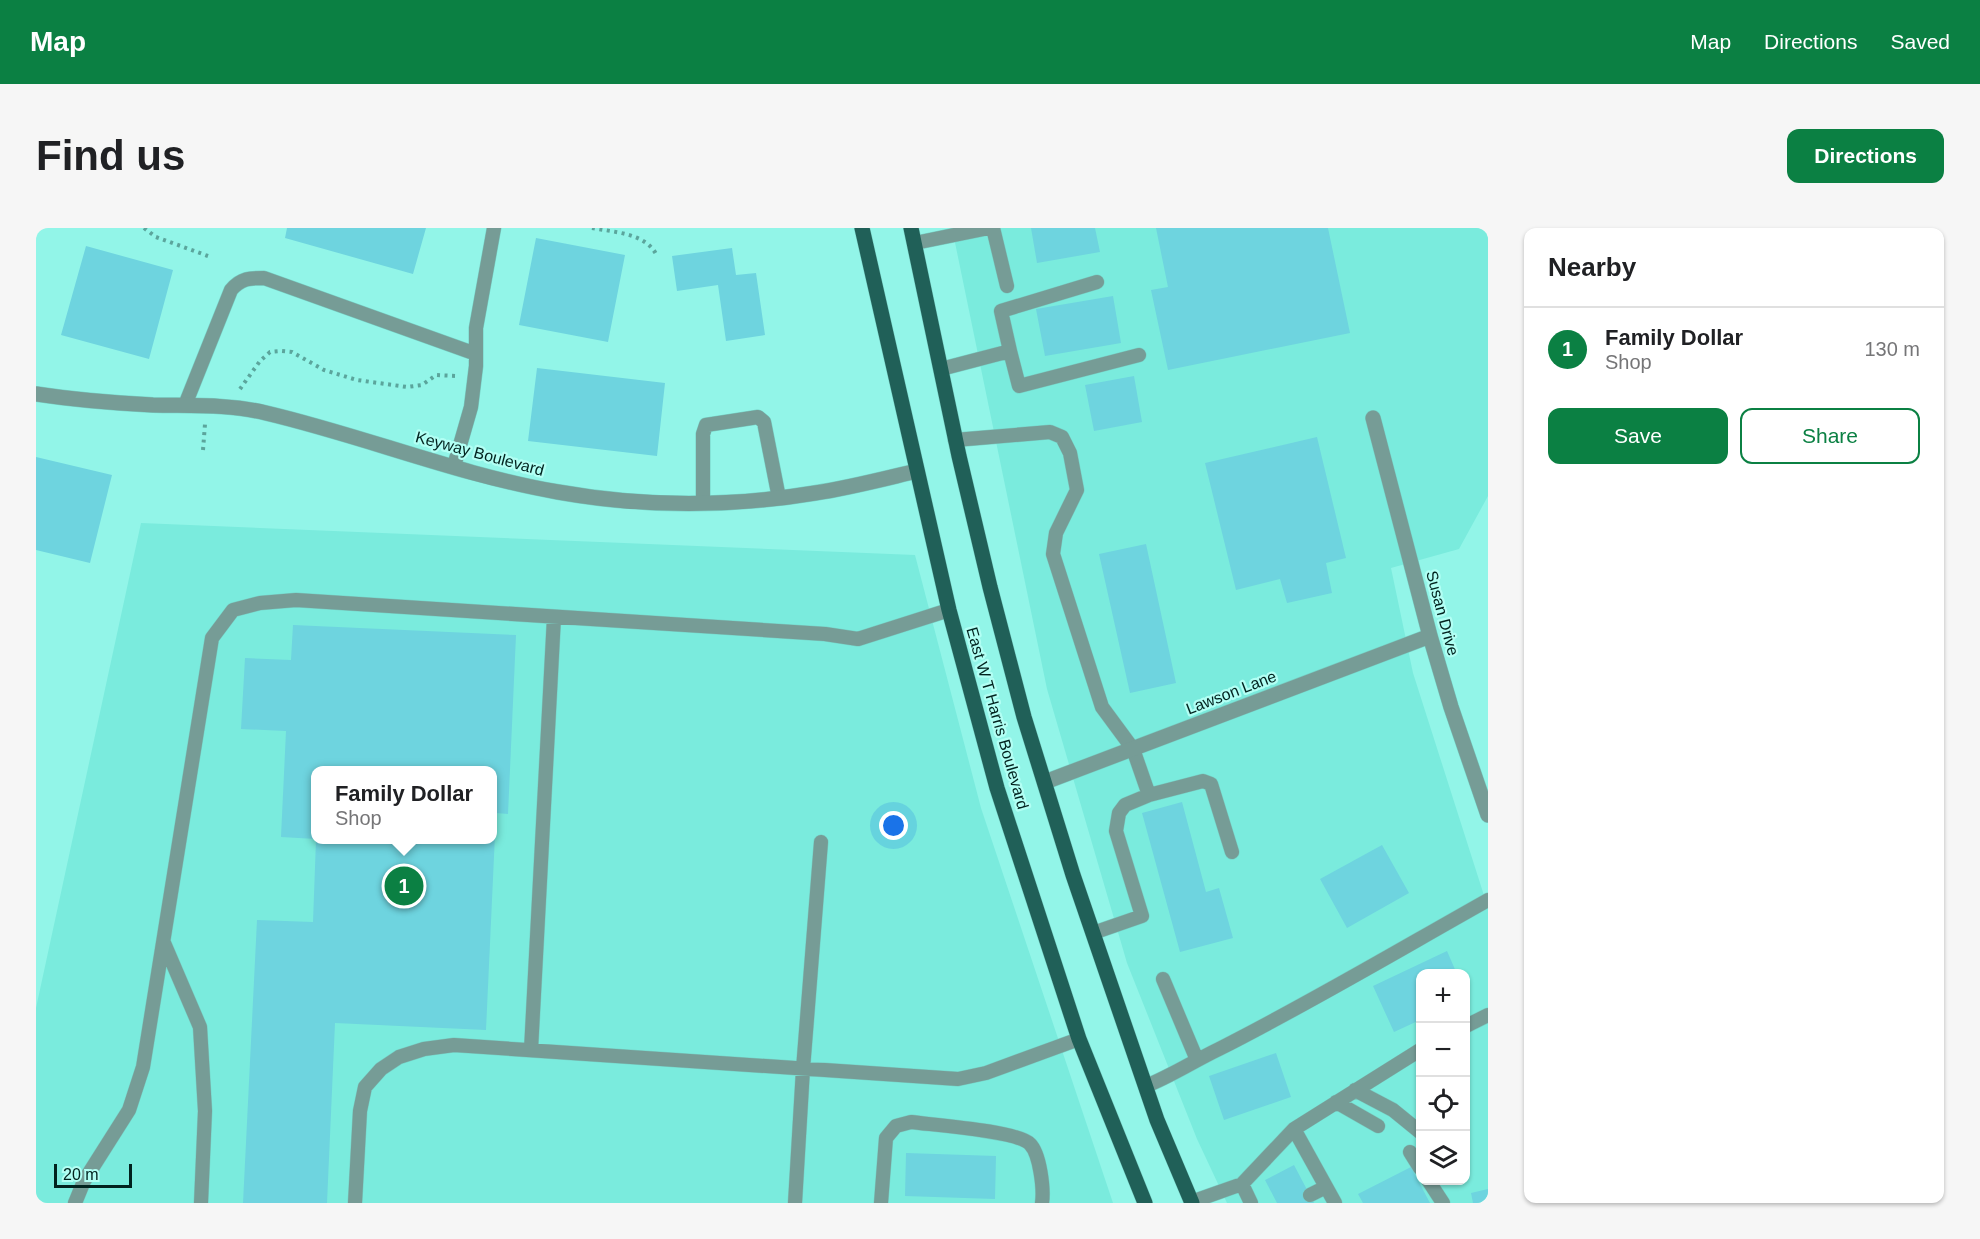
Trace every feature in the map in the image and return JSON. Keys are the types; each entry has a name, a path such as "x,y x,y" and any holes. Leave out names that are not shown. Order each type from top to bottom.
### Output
{"main road":[{"name":"East W T Harris Boulevard","path":"862,228 949,610 997,788 1079,1039 1145,1203"},
{"name":"East W T Harris Boulevard","path":"913,236 955,440 1024,717 1093,933 1157,1120 1192,1202"}],"street":[{"name":"Keyway Boulevard","path":"36,394 65,399 185,405 264,412 508,482 557,492 611,499 657,502 744,502 815,493 916,471"},
{"name":"Susan Drive","path":"1373,418 1430,636 1451,707 1488,814"},
{"name":"Lawson Lane","path":"1045,782 1430,636"}],"lane":[{"path":"454,466 471,407 478,310 494,228"},
{"path":"913,236 991,228 1007,286"},
{"path":"185,405 231,290 237,282 249,278 264,278 476,354"},
{"path":"1097,282 1001,311 1019,386 1139,355"},
{"path":"941,369 1010,351"},
{"path":"703,502 705,425 758,417 764,422 779,498"},
{"path":"955,440 1050,432 1062,437 1070,453 1077,490 1056,533 1053,554 1102,707 1133,749 1149,795"},
{"path":"75,1203 84,1181 129,1110 143,1067 212,638 233,610 260,603 296,600 825,634 858,639 949,610"},
{"path":"531,1050 554,617"},
{"path":"1093,933 1142,916 1116,831 1119,813 1125,805 1149,795 1203,781 1211,784 1232,852"},
{"path":"795,1203 821,842"},
{"path":"1146,1086 1170,1076 1260,1028 1488,900"},
{"path":"163,942 200,1027 205,1111 201,1203"},
{"path":"1163,979 1197,1060"},
{"path":"1470,1024 1488,1015"},
{"path":"355,1203 361,1105 365,1087 381,1069 399,1057 424,1049 454,1045 958,1079 986,1073 1079,1039"},
{"path":"1192,1202 1242,1184 1294,1129 1416,1052"},
{"path":"1355,1090 1393,1110 1419,1131"},
{"path":"1336,1102 1378,1126"},
{"path":"881,1203 886,1138 896,1126 911,1122 1011,1136 1029,1142 1037,1154 1042,1203"},
{"path":"1294,1129 1335,1203"},
{"path":"1410,1152 1416,1162"},
{"path":"1242,1184 1251,1203"},
{"path":"1431,1185 1444,1203"},
{"path":"1440,1185 1444,1203"},
{"path":"1310,1195 1326,1186"}],"path":[{"path":"144,228 156,237 208,256"},
{"path":"592,228 626,234 642,240 652,247 656,254"},
{"path":"238,392 260,361 270,352 282,351 292,352 324,370 357,380 407,387 423,385 436,375 459,376"}],"shaded area":[{"path":"952,228 1488,228 1488,496 1459,549 1391,568 1413,673 1488,908 1488,1203 1227,1203 1197,1139 1127,963 1047,689"},
{"path":"141,523 915,555 981,808 1113,1203 36,1203 36,1008"}],"building":[{"path":"287,228 426,228 413,274 285,238"},
{"path":"1031,228 1095,228 1100,252 1037,263"},
{"path":"1156,228 1328,228 1350,333 1168,370 1151,290 1168,287"},
{"path":"536,238 625,255 608,342 519,325"},
{"path":"86,246 173,270 149,359 61,335"},
{"path":"732,248 736,275 756,273 765,335 726,341 718,285 677,291 672,256"},
{"path":"1113,296 1121,343 1045,356 1036,309"},
{"path":"537,368 665,383 657,456 528,441"},
{"path":"1134,376 1142,422 1094,431 1085,385"},
{"path":"1317,437 1346,558 1326,563 1332,593 1287,603 1280,579 1236,590 1205,463"},
{"path":"36,457 112,475 90,563 36,550"},
{"path":"1146,544 1176,683 1130,693 1099,554"},
{"path":"293,625 516,635 508,814 497,813 497,766 311,766 311,839 281,837 286,731 241,729 245,658 291,660"},
{"path":"1182,802 1206,892 1219,888 1233,938 1180,952 1142,813"},
{"path":"316,844 495,844 486,1030 335,1023 327,1203 243,1203 257,920 313,922"},
{"path":"1382,845 1409,893 1347,928 1320,879"},
{"path":"1447,951 1455,969 1416,969 1416,1022 1394,1032 1373,986"},
{"path":"1276,1053 1291,1097 1224,1120 1209,1076"},
{"path":"906,1153 996,1156 995,1199 905,1196"},
{"path":"1294,1165 1314,1203 1277,1203 1265,1180"},
{"path":"1411,1167 1416,1176 1416,1185 1420,1185 1430,1203 1363,1203 1358,1194"},
{"path":"1488,1189 1488,1203 1473,1203 1471,1193"}],"place":[{"name":"Family Dollar","path":"404,886"}]}
